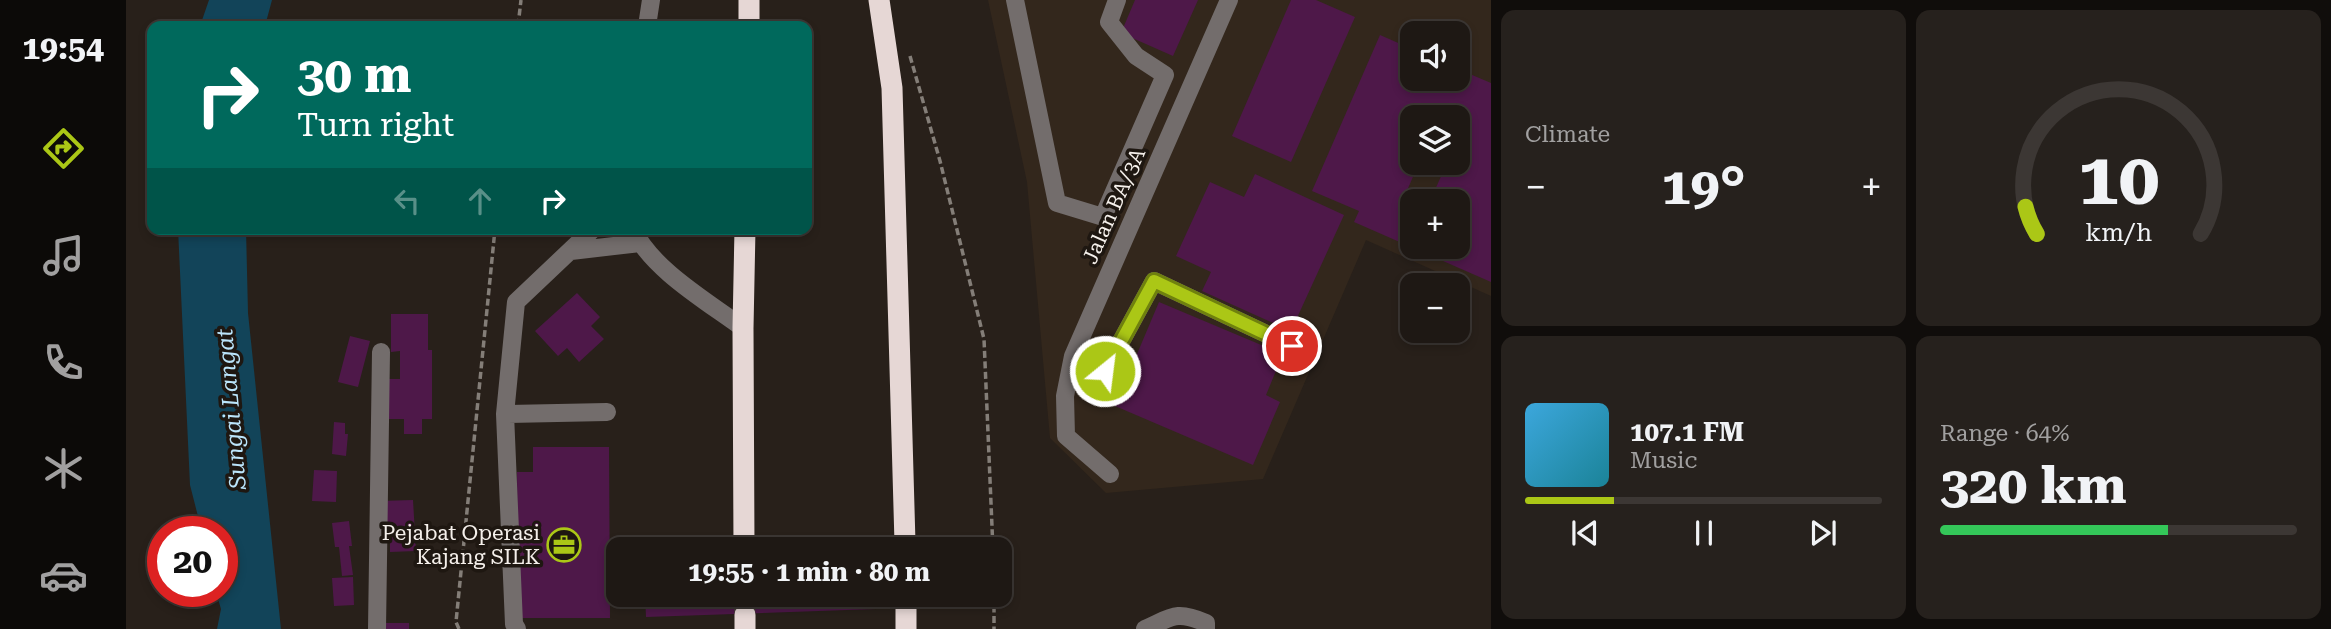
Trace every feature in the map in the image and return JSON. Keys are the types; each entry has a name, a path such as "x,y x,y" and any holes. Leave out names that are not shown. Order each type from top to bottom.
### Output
{"highway":[{"path":"749,0 749,21"},
{"path":"879,0 892,88 905,537"},
{"path":"744,537 745,235"}],"street":[{"path":"648,21 651,0"},
{"path":"1015,0 1057,203 1103,217 1165,75 1136,56 1109,22 1116,0"},
{"name":"Jalan BA/3A","path":"1110,474 1066,436 1065,396 1073,356 1229,0"},
{"path":"517,629 514,624 505,414 516,302 587,235"},
{"path":"571,251 636,236 671,274 743,328"},
{"path":"1073,356 1105,371 1154,281 1292,346"},
{"path":"377,629 382,352"},
{"path":"505,414 607,412"},
{"path":"1145,629 1176,615 1206,623 1206,629"}],"path":[{"path":"519,21 521,0"},
{"path":"909,54 940,161 984,339 992,537"},
{"path":"459,629 456,622 494,235"},
{"path":"994,607 994,629"}],"shaded area":[{"path":"988,0 1491,0 1491,296 1470,287 1470,273 1440,273 1408,259 1470,259 1470,189 1400,189 1400,255 1366,240 1263,479 1106,493 1050,438 1027,182"}],"water":[{"path":"209,0 272,0 266,21 202,21"},
{"name":"Sungai Langat","path":"178,235 246,235 248,313 281,629 217,629 220,607 238,607 238,516 198,516 190,485"}],"building":[{"path":"1135,0 1198,0 1173,56 1121,33"},
{"path":"1291,0 1316,0 1355,17 1291,162 1232,136"},
{"path":"1380,35 1400,44 1400,91 1470,91 1470,74 1491,83 1491,282 1438,259 1470,259 1470,189 1435,189 1442,175 1470,175 1470,105 1400,105 1400,175 1414,175 1408,189 1400,189 1400,242 1354,222 1359,211 1312,191"},
{"path":"1255,174 1344,215 1291,331 1202,291 1211,272 1176,256 1210,182 1244,197"},
{"path":"577,293 600,317 591,326 604,339 579,362 567,348 558,356 535,331"},
{"path":"1159,302 1283,354 1266,395 1280,402 1253,465 1115,406"},
{"path":"391,314 428,314 428,350 432,350 432,419 422,419 422,434 404,434 404,419 388,419 388,379 400,379 400,351 391,352"},
{"path":"350,336 370,341 358,387 338,382"},
{"path":"334,422 345,423 345,434 348,434 346,456 332,454"},
{"name":"Pejabat Operasi Kajang SILK","path":"533,447 609,447 610,537 606,537 606,607 610,607 610,618 518,618 517,472 533,472"},
{"path":"314,470 337,471 336,502 312,501"},
{"path":"413,500 416,551 390,552 390,541 381,542 379,501"},
{"path":"349,521 353,575 342,576 339,547 335,547 332,523"},
{"path":"353,577 354,605 334,606 332,578"},
{"path":"646,607 932,607 646,617"},
{"path":"385,623 409,623 409,629 384,629"}],"tunnel":[{"path":"745,607 745,615"}],"place":[{"name":"Pejabat Operasi Kajang SILK","path":"564,545"}],"route":[{"path":"1105,371 1154,281 1292,346"}]}
